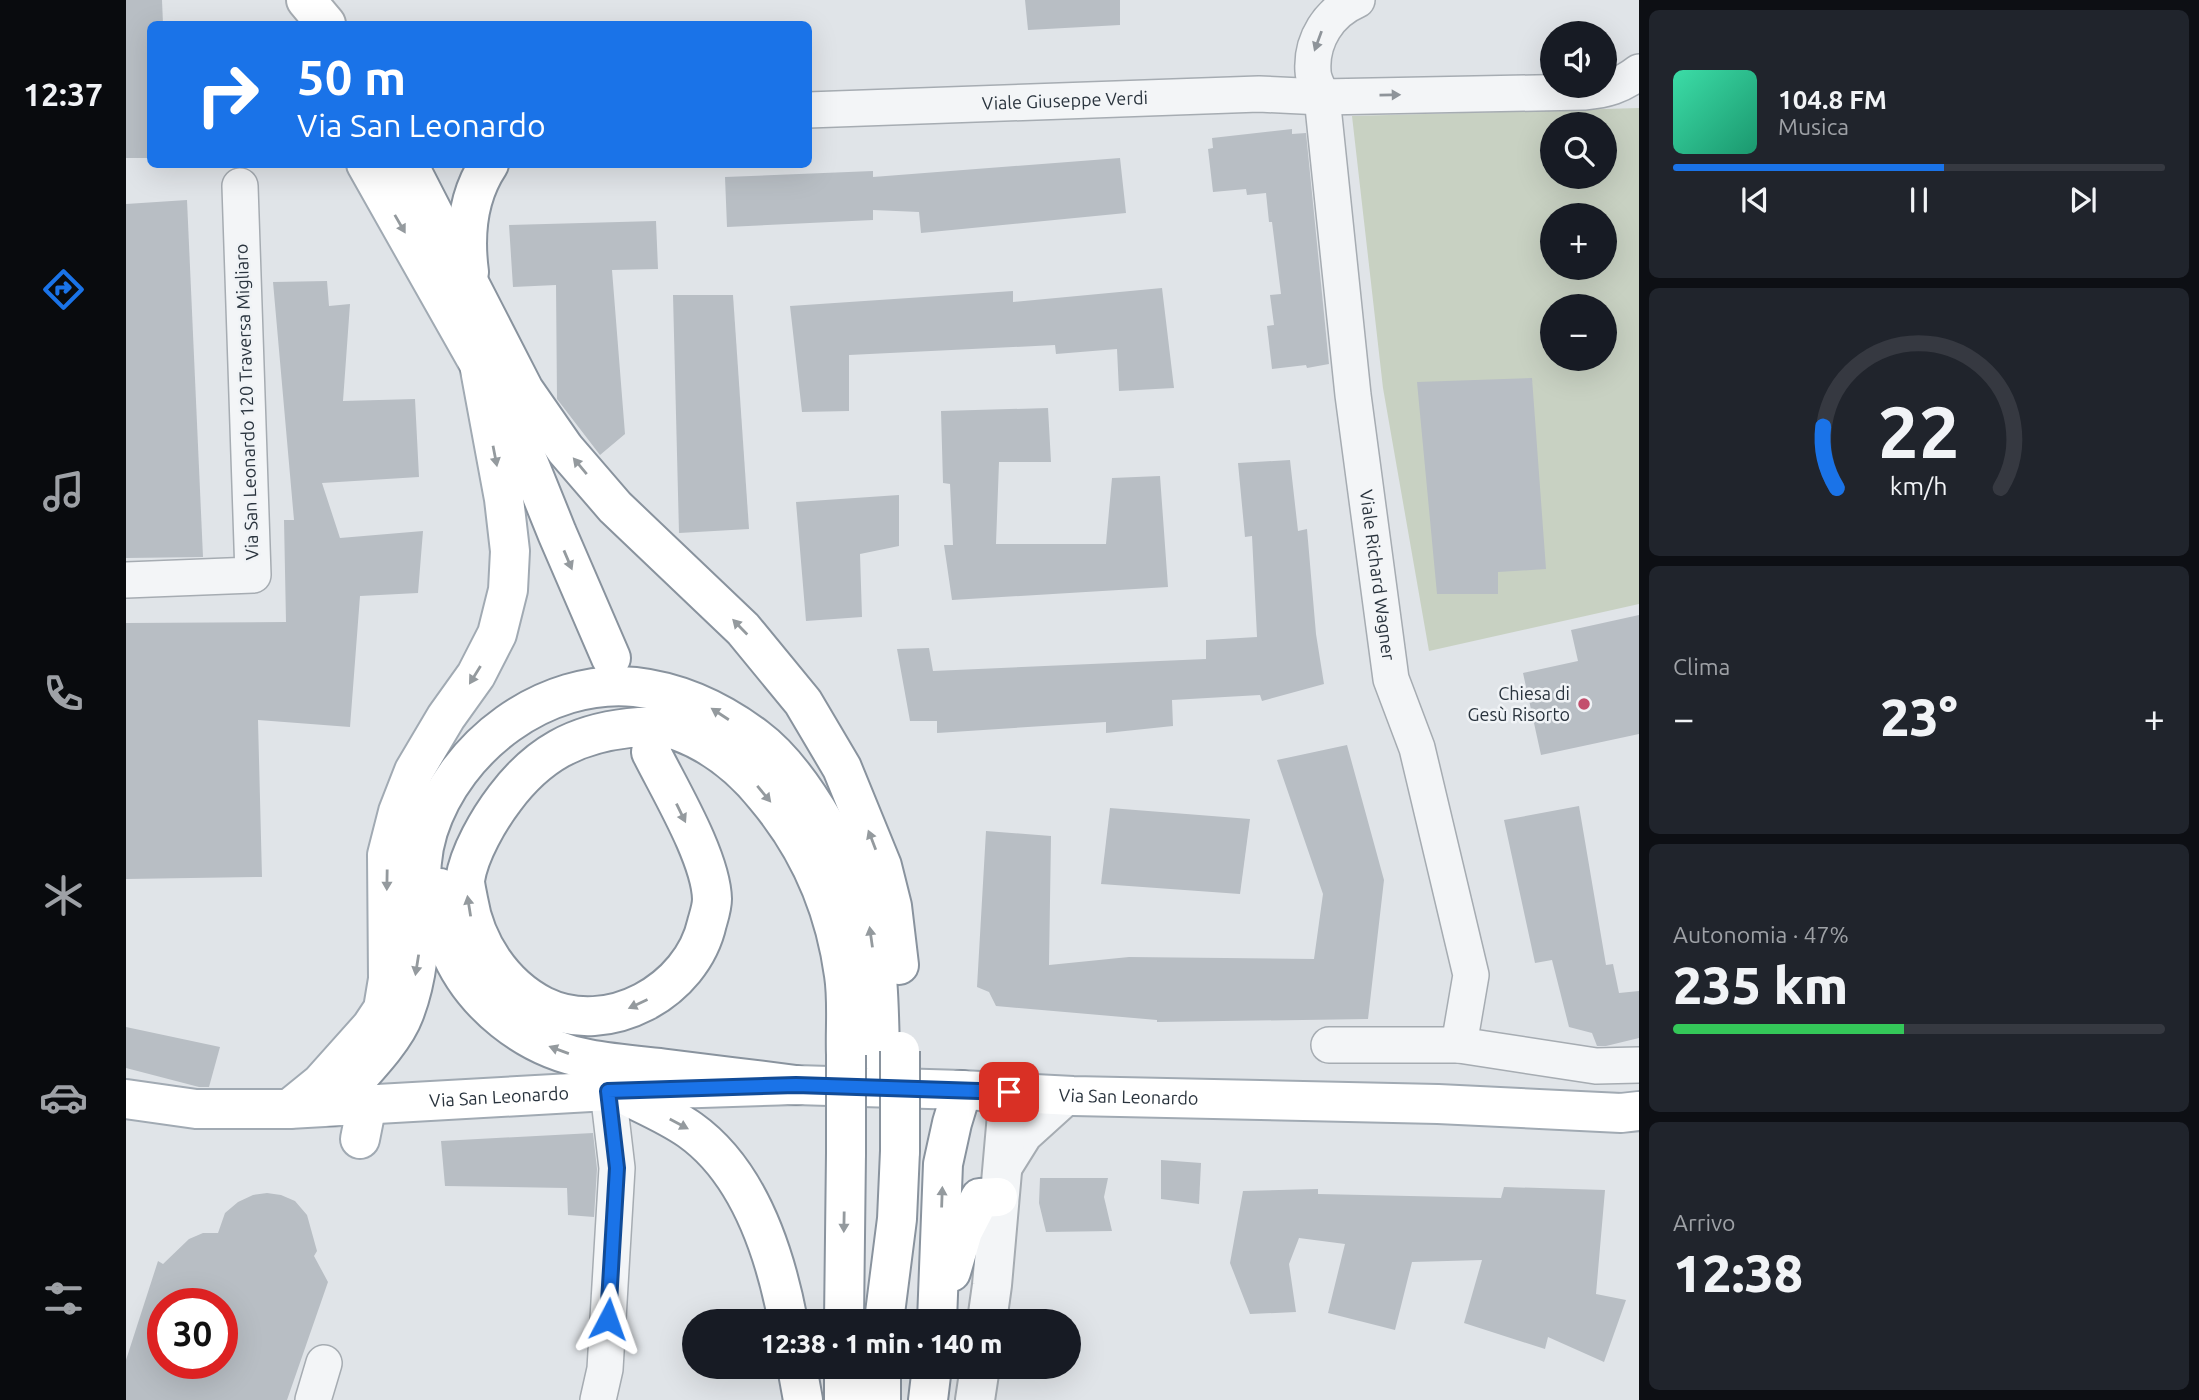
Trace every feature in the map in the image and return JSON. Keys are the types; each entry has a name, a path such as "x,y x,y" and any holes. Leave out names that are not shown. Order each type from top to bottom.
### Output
{"main road":[{"path":"306,0 310,21"},
{"path":"306,0 324,21"},
{"path":"368,168 509,414 556,533 611,658"},
{"path":"410,168 524,390 565,449 615,507 743,629 803,702 842,768 882,866 892,906 899,967 875,1053 875,1152 897,1219 885,1309"},
{"path":"476,298 469,271 466,240 472,197 486,168"},
{"path":"289,1109 321,1083 371,1027 383,1009 388,979 387,855 398,812 414,771 446,717 476,675 497,634 508,590 510,551 504,499 480,364"},
{"path":"354,1116 388,1041 403,1017 414,984 419,958 420,862 428,829 464,763 491,737 519,717 548,700 581,690 633,687 668,693 710,708 758,740 802,785 831,833 869,926 879,1005 875,1053 875,1152 846,1309"},
{"path":"796,1085 586,1059 553,1048 517,1031 488,1006 465,977 448,946 441,918 440,894 446,842 464,801 489,769 519,742 549,728 584,720 617,721 648,739 704,860 712,900 704,936 690,966 668,988 640,1004 614,1013 581,1016 544,1006 510,983 488,955 471,918 465,881 480,836 499,805 522,775 549,754 576,740 606,730 648,739 675,730 708,745 750,777 782,815 805,852 823,889 836,932 845,978 875,1053"},
{"name":"Via San Leonardo","path":"126,1099 194,1122 289,1109 354,1116 613,1092 796,1085 1065,1096 1438,1104 1620,1113 1639,1111"},
{"path":"938,1309 943,1164 962,1090"},
{"path":"613,1092 689,1129 719,1154 765,1233 780,1276 786,1309"},
{"path":"941,1309 963,1231 980,1198 1000,1182"},
{"path":"799,1379 803,1400"},
{"path":"844,1379 844,1400"},
{"path":"881,1379 881,1400"},
{"path":"928,1400 931,1379"}],"street":[{"path":"1322,97 1312,74 1314,53 1323,29 1336,11 1357,0"},
{"name":"Viale Giuseppe Verdi","path":"812,110 1259,94 1322,97 1584,92 1618,86 1639,72"},
{"name":"Viale Richard Wagner","path":"1322,97 1353,395 1391,678 1417,748 1471,975 1459,1045"},
{"name":"Via San Leonardo 120 Traversa Migliaro","path":"126,580 253,575 240,186"},
{"path":"1329,1045 1459,1045 1596,1066 1637,1066"},
{"path":"598,1400 605,1369 617,1168 613,1092"},
{"path":"989,1309 1009,1092"},
{"path":"1000,1182 1023,1134 1065,1096"},
{"path":"313,1400 324,1363"},
{"path":"975,1400 978,1379"}],"green space":[{"path":"1639,108 1639,604 1429,651 1383,388 1352,116"}],"building":[{"path":"126,0 162,0 163,21 147,21 147,158 126,158"},
{"path":"1025,0 1120,0 1120,25 1028,30"},
{"path":"1292,129 1292,134 1306,133 1329,364 1272,369 1267,326 1274,325 1270,295 1281,294 1266,193 1247,195 1246,189 1213,192 1208,149 1213,148 1212,138"},
{"path":"1120,158 1126,213 921,233 919,212 873,210 873,220 727,227 725,177 873,171 873,177"},
{"path":"187,200 203,557 126,558 126,204"},
{"path":"656,221 658,269 612,270 625,434 600,455 557,399 556,285 513,287 509,225"},
{"path":"327,281 329,306 350,304 343,401 415,399 419,477 322,483 340,538 423,531 418,593 360,596 350,727 258,720 262,877 126,879 126,623 286,622 284,520 294,520 273,282"},
{"path":"1162,288 1174,388 1119,391 1117,349 1056,354 1055,345 849,355 849,411 802,412 790,306 1013,291 1013,302"},
{"path":"673,295 733,295 749,529 679,533"},
{"path":"1532,378 1546,569 1498,572 1498,594 1437,594 1417,382"},
{"path":"1048,408 1051,462 999,462 996,544 1106,544 1112,478 1160,476 1168,587 952,600 944,545 953,545 950,484 943,483 941,411"},
{"path":"1290,460 1298,531 1307,529 1316,634 1324,684 1262,701 1260,695 1172,700 1173,726 1106,733 1106,722 937,733 937,721 910,721 897,649 929,648 933,671 1206,659 1206,640 1257,637 1252,536 1245,537 1238,463"},
{"path":"899,495 899,546 860,554 862,617 806,621 796,502"},
{"name":"Chiesa di Gesù Risorto","path":"1639,615 1639,734 1541,755 1523,673 1578,661 1571,630"},
{"path":"1347,745 1384,880 1368,1019 1157,1022 996,1006 989,992 977,987 986,831 1051,836 1049,965 1129,957 1314,959 1323,894 1277,760"},
{"path":"1579,806 1606,965 1613,964 1619,993 1639,991 1639,1038 1606,1046 1597,1046 1592,1033 1569,1027 1552,960 1535,963 1504,820"},
{"path":"1110,808 1250,819 1240,894 1101,884"},
{"path":"126,1027 220,1047 209,1087 199,1087 126,1068"},
{"path":"593,1133 597,1169 594,1217 568,1215 567,1188 445,1186 441,1141"},
{"path":"1161,1160 1201,1163 1199,1204 1161,1199"},
{"path":"1040,1178 1108,1178 1104,1197 1112,1231 1046,1232 1039,1203"},
{"path":"1504,1187 1605,1190 1596,1294 1626,1300 1604,1362 1548,1337 1545,1349 1464,1323 1482,1260 1412,1262 1395,1330 1328,1313 1345,1244 1299,1238 1289,1264 1296,1312 1250,1314 1230,1263 1243,1191 1318,1189 1318,1194 1501,1198"},
{"path":"267,1193 295,1201 307,1215 317,1251 314,1256 328,1282 287,1400 126,1400 126,1360 147,1295 147,1379 238,1379 238,1288 149,1288 158,1261 163,1264 189,1239 203,1233 218,1233 225,1213 238,1202 253,1195"}],"place":[{"name":"Chiesa di Gesù Risorto","path":"1584,704"}],"route":[{"path":"608,1319 617,1168 608,1091 796,1085 1009,1092"}]}
